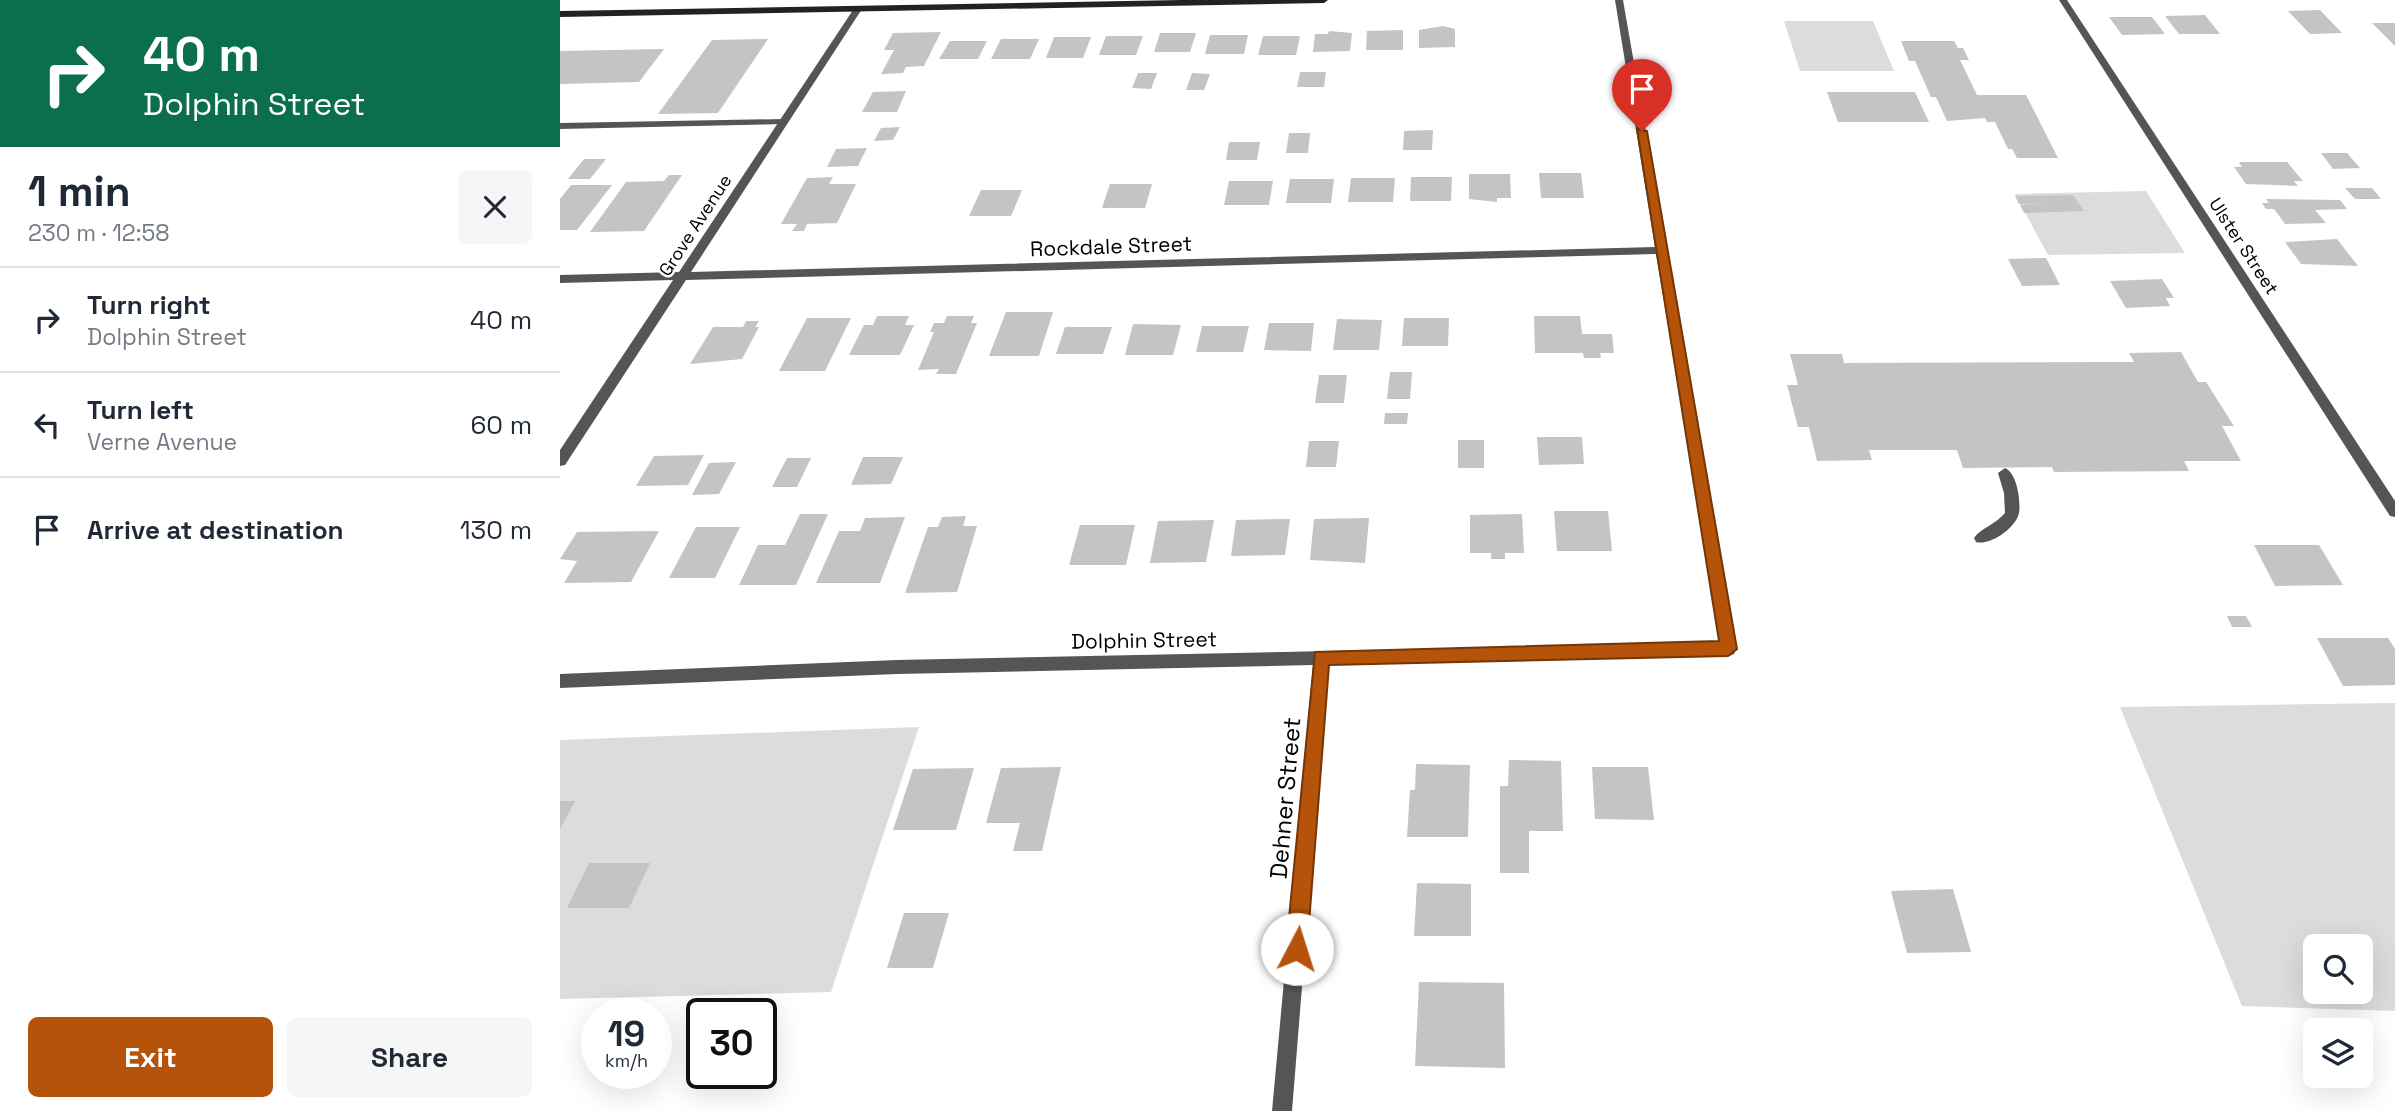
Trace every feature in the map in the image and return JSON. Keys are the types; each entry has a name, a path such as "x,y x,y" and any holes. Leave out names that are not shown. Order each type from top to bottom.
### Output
{"main road":[{"path":"560,14 1324,0"}],"street":[{"path":"1619,0 1662,250"},
{"name":"Ulster Street","path":"2063,0 2395,512"},
{"name":"Grove Avenue","path":"560,461 858,9"},
{"path":"560,126 783,122"},
{"name":"Rockdale Street","path":"560,279 1662,250"},
{"name":"Dolphin Street","path":"560,681 897,667 1728,649 1662,250"},
{"path":"1981,538 2001,527 2012,514 2011,493 2005,472"},
{"name":"Dehner Street","path":"1282,1111 1321,657"}],"shaded area":[{"path":"1784,21 1873,21 1894,71 1800,71"},
{"path":"2146,191 2185,253 2048,255 2015,194"},
{"path":"2395,703 2395,1011 2242,1006 2120,707"},
{"path":"919,727 831,992 560,999 560,740"}],"building":[{"path":"2320,10 2342,33 2310,34 2288,11"},
{"path":"2205,15 2220,34 2179,34 2165,16"},
{"path":"2109,17 2152,17 2165,34 2122,35"},
{"path":"2372,23 2395,23 2395,46"},
{"path":"1443,26 1455,29 1455,47 1419,48 1419,30"},
{"path":"1403,30 1403,50 1366,50 1367,31"},
{"path":"1329,31 1352,33 1350,51 1313,52 1315,34 1328,34"},
{"path":"941,32 924,66 906,67 903,73 881,74 894,50 884,50 893,33"},
{"path":"1160,33 1196,33 1190,52 1154,52"},
{"path":"1210,35 1248,35 1244,54 1205,54"},
{"path":"1106,36 1143,36 1136,55 1099,55"},
{"path":"1263,36 1300,36 1296,55 1258,55"},
{"path":"1054,37 1091,37 1083,58 1046,58"},
{"path":"768,39 718,113 658,114 712,40"},
{"path":"1001,39 1039,39 1030,59 991,59"},
{"path":"950,41 987,41 978,59 939,59"},
{"path":"1901,41 1954,41 1958,48 1963,48 1969,60 1960,60 1977,95 2026,95 2058,158 2017,158 2012,149 2008,149 1995,122 1987,122 1985,118 1947,121 1936,97 1931,97 1915,61 1909,61"},
{"path":"664,49 639,82 560,84 560,51"},
{"path":"1300,72 1326,72 1324,87 1297,87"},
{"path":"1138,73 1157,73 1151,89 1132,88"},
{"path":"1192,73 1210,74 1204,90 1186,90"},
{"path":"906,91 897,112 862,112 873,92"},
{"path":"1827,92 1915,92 1929,122 1838,122"},
{"path":"900,127 893,140 874,141 881,128"},
{"path":"1433,130 1432,150 1403,150 1404,131"},
{"path":"1289,133 1310,133 1308,153 1286,153"},
{"path":"1229,142 1260,142 1257,160 1226,160"},
{"path":"867,148 858,166 827,167 836,149"},
{"path":"2321,153 2347,153 2360,168 2333,169"},
{"path":"584,159 606,159 590,179 568,179"},
{"path":"2239,162 2287,162 2303,181 2294,181 2298,186 2246,184 2234,167 2242,167"},
{"path":"1539,173 1581,173 1584,198 1541,198"},
{"path":"1469,174 1510,174 1511,198 1497,198 1497,202 1469,199"},
{"path":"669,175 682,175 644,231 590,232 626,182 664,181"},
{"path":"833,177 829,184 856,184 837,223 807,224 804,231 792,231 797,224 781,224 807,178"},
{"path":"1411,177 1452,177 1451,201 1410,201"},
{"path":"1351,178 1395,178 1393,202 1348,202"},
{"path":"1290,179 1334,179 1331,203 1286,203"},
{"path":"1229,181 1273,181 1269,205 1224,205"},
{"path":"1110,184 1152,184 1145,208 1102,208"},
{"path":"571,185 612,185 577,230 560,230 560,199"},
{"path":"2345,188 2372,188 2381,199 2355,199"},
{"path":"981,190 1022,190 1011,216 969,216"},
{"path":"2073,195 2084,211 2024,213 2020,205 2058,203 2019,204 2015,196"},
{"path":"2266,199 2340,200 2347,209 2315,210 2326,223 2285,224 2274,209 2266,209 2262,203 2269,203"},
{"path":"2337,239 2358,266 2301,264 2285,242"},
{"path":"2046,258 2060,285 2022,286 2008,259"},
{"path":"2162,279 2174,298 2166,298 2170,306 2126,308 2110,281"},
{"path":"1006,312 1053,312 1039,356 989,356"},
{"path":"877,316 909,316 905,325 914,325 900,355 849,355 864,325 873,325"},
{"path":"947,316 974,316 971,323 977,323 956,374 936,374 939,369 918,370 934,332 930,332 934,323 944,323"},
{"path":"1534,316 1580,316 1582,334 1612,334 1614,353 1600,353 1601,358 1584,358 1583,353 1535,353"},
{"path":"807,318 851,318 825,371 779,371"},
{"path":"1404,318 1449,318 1448,346 1402,346"},
{"path":"1337,319 1382,320 1379,350 1333,350"},
{"path":"746,321 759,321 755,327 759,327 742,359 690,364 713,327 743,327"},
{"path":"1269,323 1314,323 1311,351 1264,350"},
{"path":"1133,324 1181,325 1173,355 1125,355"},
{"path":"1202,326 1249,326 1243,352 1196,352"},
{"path":"1065,327 1112,327 1103,354 1056,354"},
{"path":"2181,352 2198,382 2206,382 2234,426 2222,426 2241,461 2184,461 2189,471 2054,472 2052,467 1963,468 1957,450 1869,450 1872,460 1817,461 1809,427 1798,427 1787,385 1798,385 1790,354 1842,354 1844,363 2134,362 2129,353"},
{"path":"1390,372 1412,372 1410,399 1387,399"},
{"path":"1319,375 1347,375 1344,403 1315,403"},
{"path":"1385,413 1408,413 1407,424 1384,424"},
{"path":"1537,437 1582,437 1584,464 1539,465"},
{"path":"1458,440 1484,440 1484,468 1458,468"},
{"path":"1309,441 1339,441 1336,467 1306,467"},
{"path":"704,455 688,485 636,486 654,456"},
{"path":"863,457 903,457 891,484 851,485"},
{"path":"787,458 811,458 797,487 772,487"},
{"path":"736,462 719,494 692,495 709,463"},
{"path":"1554,511 1608,511 1612,551 1557,551"},
{"path":"800,514 828,514 796,585 739,585 758,545 785,545"},
{"path":"1522,514 1524,553 1505,553 1505,559 1491,559 1491,553 1470,553 1470,515"},
{"path":"966,516 963,526 977,526 957,592 905,593 928,527 938,527 942,517"},
{"path":"905,517 880,583 816,583 839,531 860,531 865,518"},
{"path":"1369,518 1365,563 1310,560 1314,519"},
{"path":"1290,519 1285,555 1231,556 1236,520"},
{"path":"1214,520 1206,562 1150,563 1158,521"},
{"path":"1080,525 1135,525 1126,565 1069,565"},
{"path":"696,527 740,527 715,578 669,578"},
{"path":"659,531 631,582 564,583 577,561 560,559 577,532"},
{"path":"2254,545 2319,545 2343,585 2275,586"},
{"path":"2227,616 2246,616 2252,627 2232,627"},
{"path":"2317,638 2388,638 2395,649 2395,685 2343,686"},
{"path":"1509,760 1561,761 1563,831 1529,831 1529,873 1500,873 1500,786 1508,786"},
{"path":"1416,764 1470,765 1468,837 1407,837 1410,790 1415,790"},
{"path":"1061,767 1042,851 1013,851 1020,823 986,823 1001,768"},
{"path":"1592,767 1648,767 1654,820 1595,819"},
{"path":"974,768 956,830 893,830 913,769"},
{"path":"560,801 575,801 560,829"},
{"path":"589,863 650,863 629,908 567,908"},
{"path":"1417,883 1471,884 1471,936 1414,936"},
{"path":"1953,889 1971,952 1907,953 1891,891"},
{"path":"904,913 949,913 933,968 887,968"},
{"path":"1419,982 1504,983 1505,1068 1415,1066"}],"route":[{"path":"1297,949 1321,657 1728,649 1642,131"}]}
